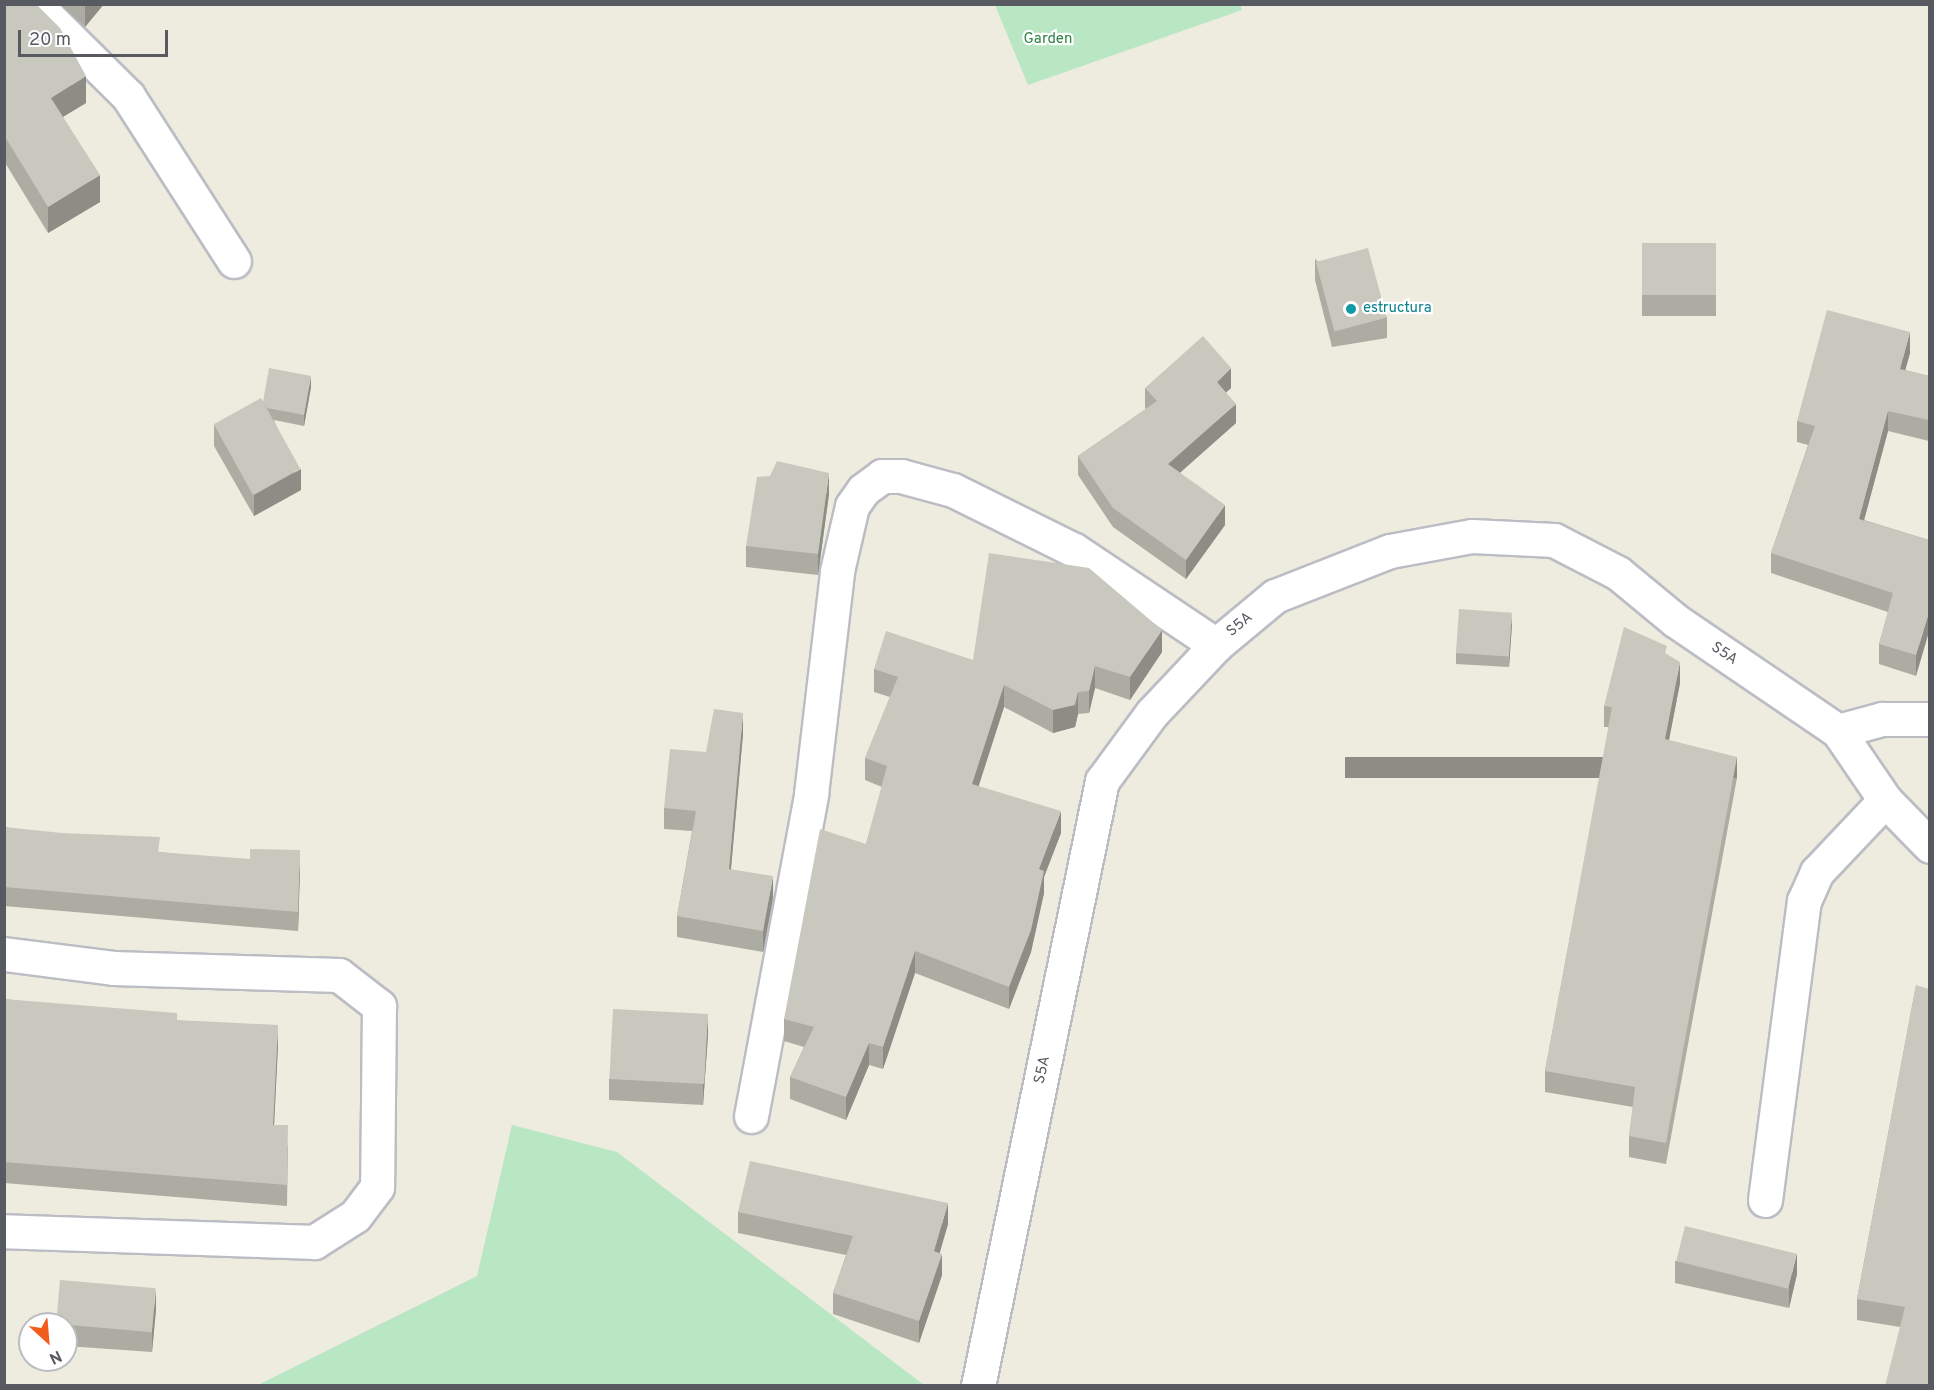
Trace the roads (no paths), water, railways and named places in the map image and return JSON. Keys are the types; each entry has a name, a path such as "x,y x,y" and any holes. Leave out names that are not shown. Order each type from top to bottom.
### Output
{"street":[{"path":"35,4 128,96 234,261"},
{"path":"752,1116 811,794 837,572 852,506 863,490 882,476 901,476 953,490 1074,550 1216,645"},
{"name":"S5A","path":"978,1386 1102,781 1152,713 1216,645 1275,596 1390,551 1472,536 1554,540 1618,573 1676,621 1838,731 1886,800 1929,845"},
{"path":"1838,731 1882,719 1929,719"},
{"path":"1765,1200 1804,901 1817,872 1886,800"},
{"path":"4,954 113,968 339,975 379,1006 377,1187 355,1216 314,1242 4,1231"}],"place":[{"name":"estructura","path":"1351,309"}],"park label":[{"name":"Garden","path":"1048,40"}]}
